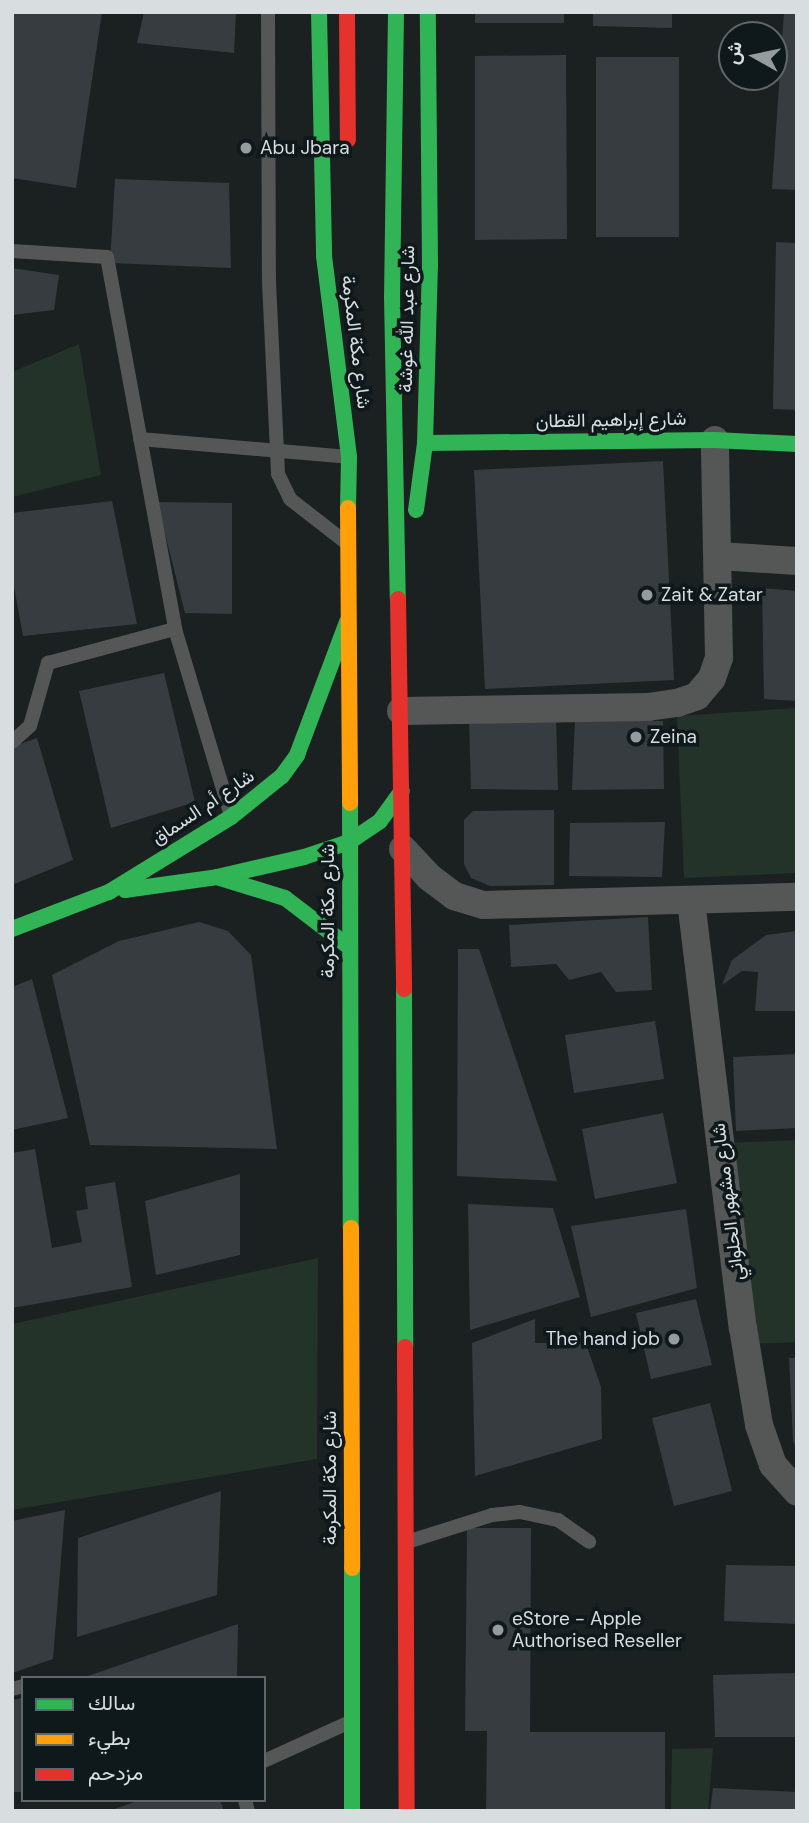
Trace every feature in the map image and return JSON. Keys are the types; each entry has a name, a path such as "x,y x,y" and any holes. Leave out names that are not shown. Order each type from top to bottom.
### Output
{"main road":[{"name":"شارع مكة المكرمة","path":"319,12 324,256 349,455 347,622 352,1811"},
{"path":"347,12 348,163"},
{"name":"شارع مكة المكرمة","path":"396,12 393,298 403,849 407,1811"},
{"name":"شارع عبد الله غوشة","path":"399,624 425,443 430,266 428,12"},
{"path":"348,314 349,455"},
{"name":"شارع إبراهيم القطان","path":"425,443 715,440 797,444"},
{"name":"شارع أم السماق","path":"12,929 110,892 231,817 282,776 297,755 347,622"},
{"name":"شارع أم السماق","path":"110,892 217,877 304,858 349,842 380,821 402,791"},
{"path":"217,877 285,898 349,947"}],"street":[{"path":"401,711 648,707 677,704 697,696 712,678 719,658 715,440"},
{"path":"718,556 797,561"},
{"path":"403,849 429,877 454,896 484,905 797,897"},
{"name":"شارع مشهور الحلواني","path":"691,901 743,1328 759,1425 773,1465 797,1492"}],"lane":[{"path":"268,12 269,282 278,474 290,499 348,544"},
{"path":"12,251 107,257 175,629 231,817"},
{"path":"140,439 349,455"},
{"path":"12,742 30,726 48,663 175,629"},
{"path":"406,1543 492,1515 520,1512 558,1520 589,1542"},
{"path":"266,1760 352,1721"}],"green space":[{"path":"79,344 101,475 12,497 12,372"},
{"path":"797,708 797,873 684,878 677,716"},
{"path":"797,1140 797,1342 748,1344 725,1143"},
{"path":"318,1258 317,1459 12,1510 12,1324"},
{"path":"713,1748 708,1811 671,1811 672,1749"}],"building":[{"path":"12,12 102,12 76,188 12,178"},
{"path":"144,12 236,12 234,53 137,43"},
{"path":"475,12 564,12 564,23 475,23"},
{"path":"593,12 672,12 672,28 593,26"},
{"path":"784,12 797,12 797,190 772,189 779,91 788,91 788,21 783,21"},
{"path":"566,55 567,239 475,240 475,56"},
{"path":"596,57 679,57 679,237 596,237"},
{"path":"115,179 229,183 231,268 110,263"},
{"path":"776,242 797,243 797,410 773,409"},
{"path":"12,268 59,275 54,310 12,315"},
{"path":"663,461 674,680 485,689 474,470"},
{"path":"112,501 137,624 23,636 12,576 12,513"},
{"path":"157,502 232,503 232,614 185,613"},
{"path":"762,588 797,591 797,701 764,699"},
{"path":"164,673 195,802 111,828 79,691"},
{"path":"556,717 558,790 471,789 469,718"},
{"path":"575,720 663,721 664,789 572,790"},
{"path":"37,738 73,860 12,885 12,747"},
{"path":"554,810 554,885 490,886 471,878 464,864 464,820 473,811"},
{"path":"665,822 662,877 569,876 570,823"},
{"path":"648,917 652,990 616,992 601,972 569,980 556,964 511,967 509,925"},
{"path":"199,922 228,931 251,955 277,1149 90,1145 52,975 119,941"},
{"path":"797,931 797,1011 755,1011 758,972 742,971 722,985 732,960 766,935"},
{"path":"458,949 479,949 557,1181 457,1176"},
{"path":"32,979 68,1118 12,1130 12,987"},
{"path":"655,1021 664,1079 574,1093 565,1035"},
{"path":"797,1054 797,1128 736,1131 733,1057"},
{"path":"663,1113 677,1183 595,1199 582,1129"},
{"path":"35,1149 52,1248 82,1242 76,1211 88,1209 85,1187 115,1182 132,1287 12,1308 12,1153"},
{"path":"240,1174 240,1255 156,1275 145,1201"},
{"path":"468,1204 553,1208 580,1297 470,1330"},
{"path":"686,1209 697,1288 591,1317 571,1226"},
{"name":"The hand job","path":"696,1299 712,1365 651,1379 636,1313"},
{"path":"535,1319 535,1343 564,1343 565,1335 582,1332 601,1387 602,1439 475,1476 472,1343"},
{"path":"789,1358 797,1358 797,1451 793,1441"},
{"path":"710,1403 732,1491 674,1506 652,1418"},
{"path":"221,1491 217,1595 77,1637 78,1538"},
{"path":"65,1510 53,1659 12,1673 12,1521"},
{"path":"467,1528 531,1528 530,1732 665,1732 665,1811 486,1811 487,1731 465,1731"},
{"path":"726,1565 797,1566 797,1624 724,1621"},
{"path":"238,1624 237,1676 88,1676"},
{"path":"797,1673 797,1737 715,1737 713,1675"},
{"path":"21,1698 21,1792 12,1792 12,1700"},
{"path":"713,1788 797,1792 797,1811 710,1811"},
{"path":"134,1802 221,1802 224,1811 109,1811"}],"traffic: fast":[{"path":"319,12 324,256 349,457 348,508"},
{"path":"396,12 392,297 398,599"},
{"path":"416,510 425,443 430,266 428,12"},
{"path":"425,443 715,440 797,444"},
{"path":"12,929 109,892 231,817 282,776 297,755 347,622"},
{"path":"125,890 217,877 304,857 349,842 380,821 402,791"},
{"path":"350,803 351,1228"},
{"path":"217,877 285,898 349,947"},
{"path":"404,989 405,1347"},
{"path":"352,1568 352,1811"}],"traffic: slow":[{"path":"348,508 350,803"},
{"path":"351,1228 352,1568"}],"traffic: jam":[{"path":"347,12 348,140"},
{"path":"398,599 404,989"},
{"path":"405,1347 407,1811"}],"place":[{"name":"Abu Jbara","path":"246,148"},
{"name":"Zait & Zatar","path":"647,595"},
{"name":"Zeina","path":"636,737"},
{"name":"The hand job","path":"674,1339"},
{"name":"eStore - Apple Authorised Reseller","path":"498,1630"}]}
